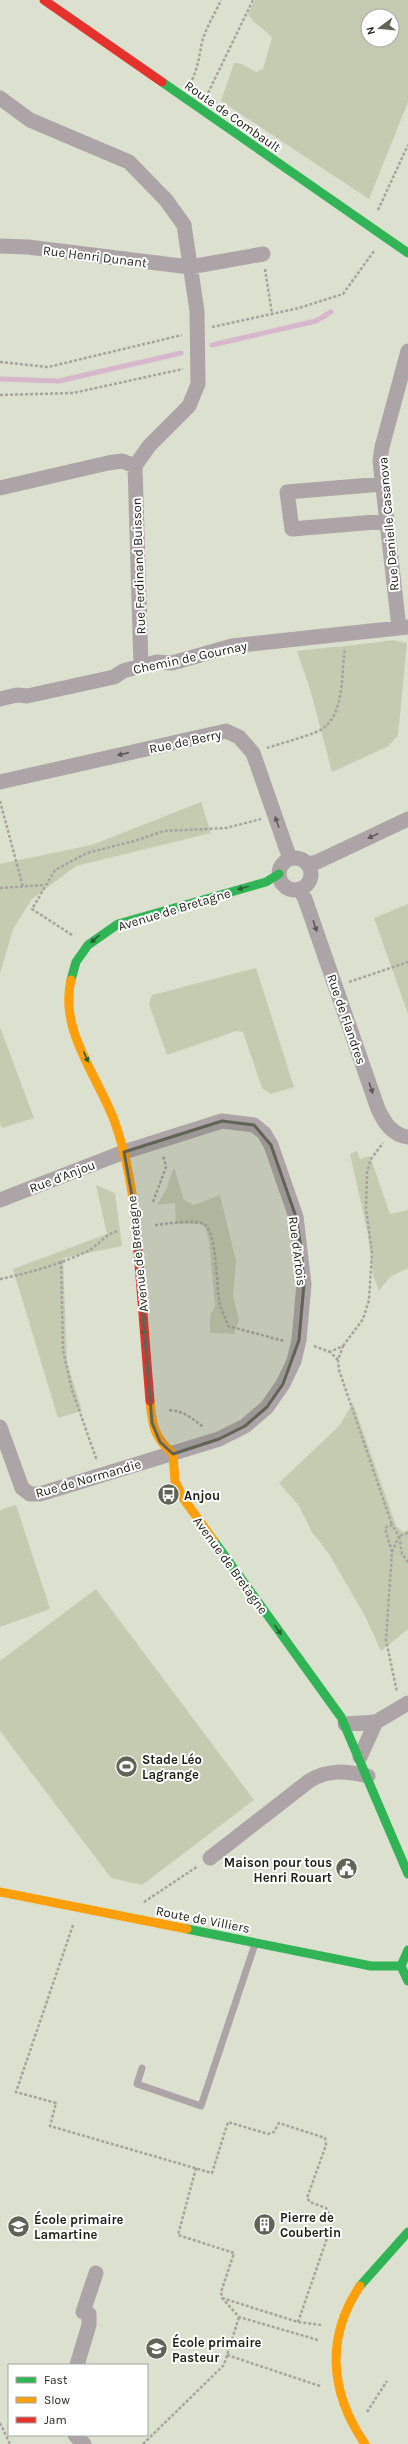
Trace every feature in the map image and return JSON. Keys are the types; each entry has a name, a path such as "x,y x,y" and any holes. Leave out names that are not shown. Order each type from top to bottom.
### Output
{"street":[{"name":"Route de Combault","path":"44,0 408,253"},
{"path":"0,98 30,120 123,159 138,169 182,221 197,311 199,366 198,384 192,402 149,446 135,466 122,461 108,463 0,488"},
{"name":"Rue Henri Dunant","path":"0,246 190,267 263,254"},
{"name":"Rue Danielle Casanova","path":"403,627 387,521 383,484 382,447 408,351"},
{"name":"Rue Ferdinand Buisson","path":"135,466 141,666"},
{"path":"383,484 287,492 292,529 387,521"},
{"name":"Chemin de Gournay","path":"0,699 17,695 27,696 114,677 123,672 141,666 157,662 172,663 232,646 403,627"},
{"name":"Rue de Berry","path":"0,782 226,731 239,736 253,753 290,859"},
{"path":"307,864 317,862 408,819"},
{"path":"300,858 307,864 310,868 311,879 300,890 285,887 279,874 282,864 290,859 300,858"},
{"name":"Avenue de Bretagne","path":"279,874 266,882 118,924 98,936 87,945 69,987 67,1007 70,1024 91,1068 124,1152 136,1226 152,1423 160,1442 173,1454 175,1481 182,1498 345,1724 408,1874"},
{"name":"Rue de Flandres","path":"300,890 305,899 336,986 378,1109 384,1121 392,1130"},
{"name":"Rue d'Artois","path":"124,1152 222,1121 254,1125 264,1133 271,1145 296,1217 301,1248 304,1284 294,1361 283,1384 267,1408 245,1426 219,1440 173,1454"},
{"path":"392,1130 408,1137"},
{"name":"Rue d'Anjou","path":"0,1200 124,1152"},
{"name":"Rue de Normandie","path":"0,1427 22,1488 30,1494 40,1494 173,1454"},
{"path":"345,1724 376,1722 404,1706"},
{"path":"360,1757 376,1722"},
{"path":"210,1858 309,1781 323,1772 350,1772 368,1776"},
{"name":"Route de Villiers","path":"0,1892 371,1966 401,1966"},
{"path":"408,1950 401,1966 408,1981"},
{"path":"365,2444 354,2431 342,2406 336,2365 340,2328 347,2306 360,2286 406,2238"},
{"path":"77,2364 89,2325 89,2314 83,2312 96,2273"},
{"path":"76,2436 84,2444"}],"lane":[{"path":"142,2068 137,2084 201,2106 255,1942"}],"path":[{"path":"183,97 196,72 202,56 203,43 221,0"},
{"path":"200,109 253,0"},
{"path":"370,227 408,145"},
{"path":"263,254 272,314"},
{"path":"0,394 74,393 199,366"},
{"path":"253,753 324,728 333,715 340,696 348,633"},
{"path":"0,801 23,887"},
{"path":"87,945 32,908 55,870 87,853 134,841 164,831 226,828 275,816"},
{"path":"0,888 46,885"},
{"path":"336,986 408,962"},
{"path":"338,1360 343,1346 363,1319 369,1300 372,1253 366,1209 367,1172 371,1159 392,1130"},
{"path":"152,1204 166,1167 159,1141"},
{"path":"0,1279 61,1261 90,1250 110,1233 136,1226 194,1222 204,1224 209,1230 212,1242 220,1305 228,1326 297,1345"},
{"path":"61,1261 63,1350 72,1390 102,1475"},
{"path":"343,1346 330,1352 338,1360 344,1386 392,1525 399,1536 402,1554 408,1562"},
{"path":"151,1412 181,1411 191,1416 219,1440"},
{"path":"392,1525 385,1528 392,1552"},
{"path":"404,1706 386,1640 392,1552 399,1536 408,1533"},
{"path":"123,1916 210,1858"},
{"path":"79,1907 16,2092 56,2103 50,2126 212,2173 228,2122 268,2134 274,2132 279,2123 325,2138 326,2145 307,2198 310,2202 326,2208 333,2221 298,2322"},
{"path":"196,2168 178,2235 234,2253 222,2292 222,2298 239,2317 338,2346"},
{"path":"222,2298 298,2322 340,2328"},
{"path":"143,2444 224,2365 239,2317"},
{"path":"227,2355 339,2392"},
{"path":"354,2431 386,2381"},
{"path":"0,2423 10,2444"}],"highlighted area":[{"path":"222,1121 254,1125 271,1145 296,1217 301,1248 304,1284 299,1340 283,1384 267,1407 245,1426 219,1439 173,1454 160,1442 152,1423 134,1207 124,1152"}],"green space":[{"path":"255,0 408,0 408,102 369,199 221,101 234,63 242,64 256,72 263,69 272,38 266,31 254,22 248,14"},
{"path":"393,640 407,643 398,735 389,746 332,772 310,689 297,651"},
{"path":"201,802 211,833 76,866 32,899 13,929 0,974 0,864 92,845"},
{"path":"408,904 408,1014 374,918"},
{"path":"256,968 294,1087 271,1094 262,1088 243,1032 236,1031 167,1055 149,1004 152,995"},
{"path":"0,1027 34,1118 2,1128 0,1123"},
{"path":"357,1151 360,1159 370,1156 390,1214 408,1210 408,1268 390,1277 379,1291 373,1275 368,1234 350,1154"},
{"path":"174,1167 184,1200 194,1205 220,1195 236,1261 233,1296 239,1320 234,1334 210,1333 210,1316 215,1306 209,1241 205,1227 199,1224 176,1224 175,1203 157,1205 166,1190"},
{"path":"96,1185 115,1193 122,1246 63,1258 67,1362 82,1411 58,1418 13,1269 107,1234"},
{"path":"353,1403 396,1526 403,1532 408,1530 408,1629 381,1651 365,1616 329,1554 312,1532 299,1506 279,1483 340,1425"},
{"path":"16,1505 50,1609 0,1627 0,1510"},
{"name":"Stade Léo Lagrange","path":"96,1589 254,1800 142,1885 111,1878 0,1731 0,1661"}],"waterway":[{"path":"212,345 316,321 331,312"},
{"path":"0,379 59,381 181,353"}],"traffic: fast":[{"path":"162,82 408,253"},
{"path":"71,980 76,962 88,945 118,924 266,882 279,874"},
{"path":"214,1541 341,1717 408,1874"},
{"path":"187,1929 371,1966 401,1966"},
{"path":"408,1950 401,1966 408,1981"},
{"path":"360,2286 408,2232"}],"traffic: slow":[{"path":"71,980 69,999 70,1017 82,1052 107,1103 118,1131 132,1190 135,1214"},
{"path":"150,1401 155,1430 162,1442 173,1454 175,1481 183,1498 214,1541"},
{"path":"0,1892 187,1929"},
{"path":"360,2286 341,2325 337,2345 336,2365 339,2385 345,2405 353,2425 365,2444"}],"traffic: jam":[{"path":"44,0 162,82"},
{"path":"135,1214 150,1401"}],"place":[{"name":"Anjou","path":"168,1495"},
{"name":"Stade Léo Lagrange","path":"127,1766"},
{"name":"Maison pour tous Henri Rouart","path":"347,1869"},
{"name":"Pierre de Coubertin","path":"265,2224"},
{"name":"École primaire Lamartine","path":"19,2226"},
{"name":"École primaire Pasteur","path":"156,2349"}]}
